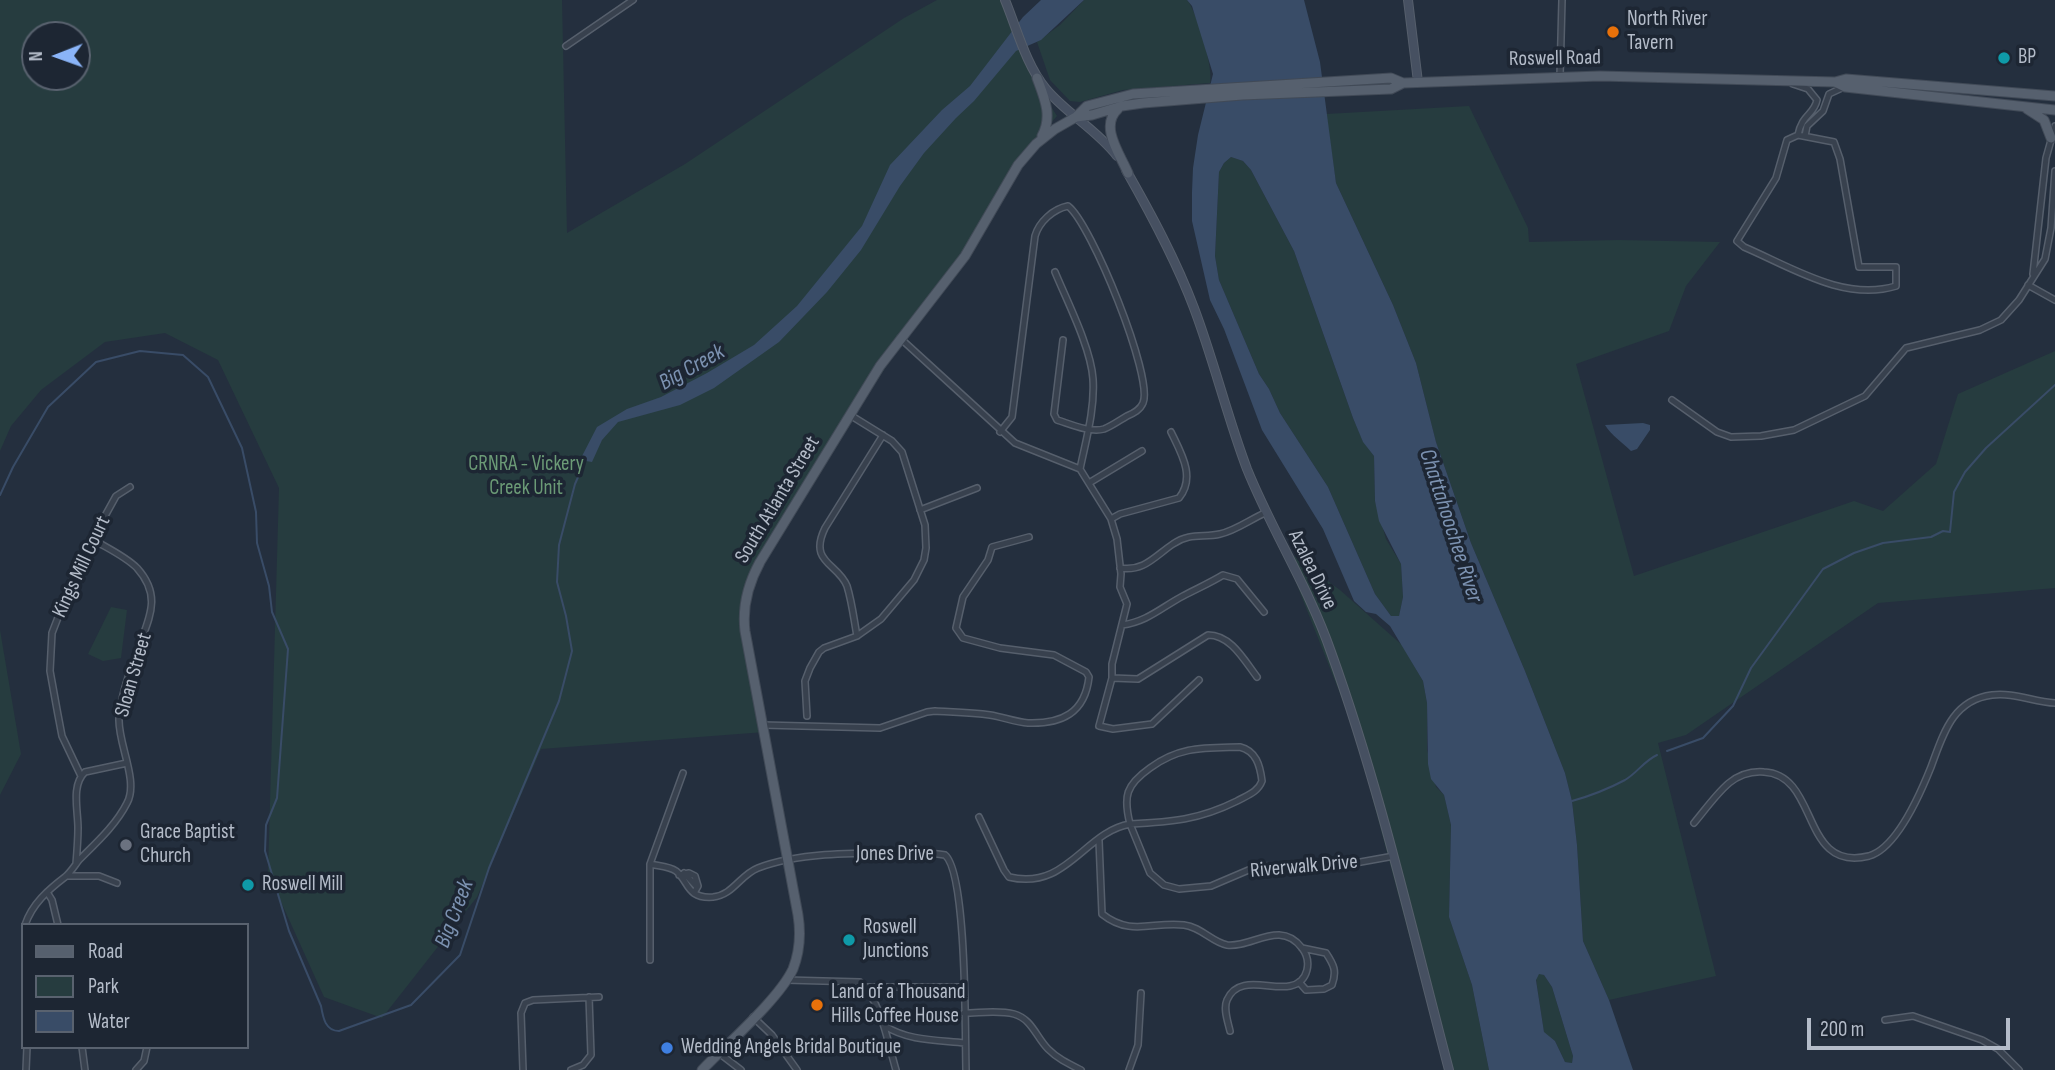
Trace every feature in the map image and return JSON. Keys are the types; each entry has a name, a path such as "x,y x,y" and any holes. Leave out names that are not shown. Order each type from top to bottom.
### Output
{"main road":[{"name":"Roswell Road","path":"1341,85 1391,78 1403,83 1560,76 1835,82 1846,79 2055,96"},
{"path":"1036,144 1043,135 1048,119 1037,78"},
{"name":"Roswell Road","path":"1835,82 1845,87 2055,110"},
{"name":"South Atlanta Street","path":"702,1070 786,980 797,956 800,942 798,915 744,620 749,585 760,562 849,415 900,338 955,270 1009,178 1036,144 1076,117 1087,106 1103,100 1149,92 1341,85"},
{"name":"South Atlanta Street","path":"1076,117 1143,103 1341,85"},
{"path":"1122,106 1111,116 1109,127 1128,173"},
{"path":"2022,107 2044,120 2051,138"}],"street":[{"path":"566,46 633,0"},
{"path":"1005,0 1037,78"},
{"path":"1408,0 1418,82"},
{"path":"1560,76 1562,0"},
{"name":"Azalea Drive","path":"1037,78 1051,94 1110,146 1128,173 1193,306 1246,466 1265,513 1312,606 1330,649 1363,747 1449,1070"},
{"path":"1783,80 1808,89 1817,100 1814,108 1801,121 1801,135"},
{"path":"1801,135 1834,142 1840,159 1859,267 1896,267 1896,286 1886,289 1838,288 1744,247 1737,241 1779,173 1787,140 1801,135 1823,111 1829,94 1845,87"},
{"path":"2033,277 2046,158 2055,126"},
{"path":"1672,400 1717,432 1731,437 1761,436 1794,430 1865,396 1906,348 1980,330 2001,320 2042,266 2047,252 2055,171"},
{"path":"1000,432 1012,417 1035,236 1049,216 1057,209 1068,206 1075,212 1089,236 1122,312 1145,399 1142,406 1102,430 1057,420 1055,414 1063,340"},
{"path":"1055,272 1093,376 1089,428 1080,469"},
{"path":"2028,285 2055,300"},
{"path":"900,338 1014,443 1080,469 1111,519 1120,568 1120,587 1127,604 1099,726 1113,729 1152,724 1199,680"},
{"path":"807,716 805,681 819,652 858,636 891,608 919,571 923,560 926,537 902,452 883,435 849,415"},
{"path":"1111,519 1120,514 1179,498 1185,491 1185,461 1171,432"},
{"path":"858,636 846,585 825,560 821,540 825,528 883,435"},
{"path":"1089,483 1142,451"},
{"name":"Kings Mill Court","path":"81,776 62,736 50,671 49,648 69,584 117,496 130,487"},
{"path":"920,510 977,488"},
{"path":"1120,568 1142,567 1175,543 1198,535 1220,535 1265,513"},
{"path":"763,725 880,729 935,711 991,715 1027,723 1056,720 1071,714 1086,695 1089,677 1086,672 1054,655 1000,648 963,638 956,628 963,597 988,560 992,547 1029,537"},
{"name":"Sloan Street","path":"26,923 30,912 47,892 67,876 102,838 127,803 131,791 120,731 120,713 137,651 149,623 152,608 150,594 145,580 130,562 92,539"},
{"path":"1122,625 1149,618 1223,575 1237,579 1265,612"},
{"path":"1112,678 1138,679 1208,635 1218,635 1227,640 1257,677"},
{"path":"1694,823 1732,781 1750,773 1770,773 1783,777 1792,784 1816,833 1828,847 1836,853 1848,856 1871,855 1886,847 1899,832 1930,770 1946,726 1962,707 1992,695 2055,703"},
{"path":"979,817 1004,870 1009,877 1020,880 1064,869 1115,827 1190,820 1221,809 1255,792 1262,780 1257,759 1247,749 1240,747 1193,748 1171,754 1137,776 1130,786 1126,808 1130,824"},
{"path":"76,864 77,797 81,776 85,772 127,763"},
{"path":"650,960 650,864 683,773"},
{"name":"Riverwalk Drive","path":"1130,824 1150,873 1164,885 1179,890 1210,886 1258,866 1344,864 1394,856"},
{"path":"1098,841 1102,914 1114,924 1184,925 1205,932 1224,944 1234,945 1274,935 1286,937 1302,948 1326,953 1334,965 1332,985 1324,989 1306,990 1299,982"},
{"name":"Jones Drive","path":"788,859 865,853 945,855 953,866 960,905 964,989"},
{"path":"682,874 685,884 705,897 726,893 755,869 788,859"},
{"path":"650,864 695,876 696,890"},
{"path":"67,876 100,876 117,883"},
{"path":"47,892 52,900 58,923"},
{"path":"1230,1031 1226,1005 1234,990 1248,985 1290,986 1299,982 1305,976 1308,965 1302,948"},
{"path":"786,980 860,982 867,989 885,1026 896,1070"},
{"path":"867,989 964,989 966,1070"},
{"path":"1129,1070 1138,1045 1141,993"},
{"path":"571,1070 583,1065 591,1055 589,997"},
{"path":"523,1070 521,1013 525,1003 533,999 599,997"},
{"path":"964,1013 1006,1013 1020,1016 1031,1025 1056,1057 1081,1070"},
{"path":"1885,1020 1913,1016 1982,1040 1998,1049 2019,1070"},
{"path":"753,1017 772,1035 797,1070"},
{"path":"885,1026 910,1036 965,1043"},
{"path":"26,1070 27,1049"},
{"path":"82,1049 85,1070"},
{"path":"136,1070 144,1062 147,1049"},
{"path":"719,1053 741,1070"}],"green space":[{"name":"CRNRA - Vickery Creek Unit","path":"0,0 562,0 567,233 685,164 904,18 937,0 1001,0 1029,72 1057,116 1036,140 769,544 749,581 746,619 765,732 541,749 477,897 382,1018 324,997 268,873 279,488 218,360 165,333 105,342 41,390 11,426 0,451"},
{"path":"1084,0 1187,0 1204,41 1210,66 1210,83 1123,90 1080,102 1070,101 1050,80 1037,42 1060,25"},
{"path":"1469,106 1528,228 1529,242 1720,242 1686,286 1669,331 1576,364 1634,576 1854,501 1883,511 1936,464 1958,394 2055,351 2055,588 1878,603 1686,735 1658,743 1716,976 1609,1000 1583,941 1577,845 1572,801 1565,773 1471,543 1436,442 1416,363 1393,305 1336,183 1326,114"},
{"path":"1231,157 1243,161 1251,170 1294,251 1353,418 1363,441 1374,456 1375,501 1386,539 1401,564 1403,597 1399,616 1391,616 1375,594 1328,487 1280,413 1259,374 1219,280 1215,256 1219,172"},
{"path":"1282,547 1340,590 1402,645 1423,681 1427,703 1427,750 1436,787 1444,795 1451,825 1449,917 1472,985 1489,1070 1445,1070 1354,729"},
{"path":"111,607 127,610 121,658 103,661 88,654"},
{"path":"0,630 21,754 0,795"},
{"path":"1538,973 1544,975 1552,987 1573,1056 1572,1063 1565,1062 1555,1041 1544,1033 1536,979"}],"water":[{"path":"1041,0 1084,0 1041,40 1016,51 974,101 924,153 900,186 861,250 827,292 779,342 714,388 680,405 618,422 602,440 592,462 580,460 597,427 627,409 661,397 707,373 754,345 797,306 862,226 890,165 942,110 970,86 1023,17"},
{"name":"Chattahoochee River","path":"1187,0 1304,0 1320,62 1336,183 1393,305 1416,363 1436,442 1471,543 1565,773 1572,801 1577,845 1583,941 1609,1000 1633,1070 1489,1070 1472,985 1449,917 1451,825 1444,795 1431,779 1428,764 1427,703 1423,681 1390,626 1376,614 1366,612 1354,601 1323,529 1262,430 1224,329 1210,300 1192,221 1192,192 1198,135 1213,74 1192,6","holes":["1231,157 1243,161 1251,170 1294,251 1353,418 1363,442 1374,456 1375,501 1379,521 1401,564 1403,597 1399,616 1391,616 1375,594 1328,487 1280,413 1259,374 1219,280 1215,256 1219,172","1539,974 1544,975 1552,987 1573,1056 1572,1063 1565,1062 1555,1041 1544,1032 1536,980"]},
{"path":"1605,425 1650,425 1650,430 1637,449 1631,451"}],"waterway":[{"name":"Big Creek","path":"0,495 48,407 96,362 140,351 183,355 208,377 242,448 256,512 257,543 269,586 272,612 288,649 277,798 266,825 265,851 289,931 324,1019 331,1029 339,1031 411,1005 460,955 489,868 559,701 572,651 557,582 559,545 575,484 586,459"},
{"path":"1667,751 1703,738 1733,706 1751,668 1823,569 1854,553 1883,543 1931,537 1943,531 1950,532 1954,492 1965,472 1986,448 2055,385"},
{"path":"1572,801 1625,780 1657,755"}],"place":[{"name":"North River Tavern","path":"1613,32"},
{"name":"BP","path":"2004,58"},
{"name":"Grace Baptist Church","path":"126,845"},
{"name":"Roswell Mill","path":"248,885"},
{"name":"Roswell Junctions","path":"849,940"},
{"name":"Land of a Thousand Hills Coffee House","path":"817,1005"},
{"name":"Wedding Angels Bridal Boutique","path":"667,1048"}]}
